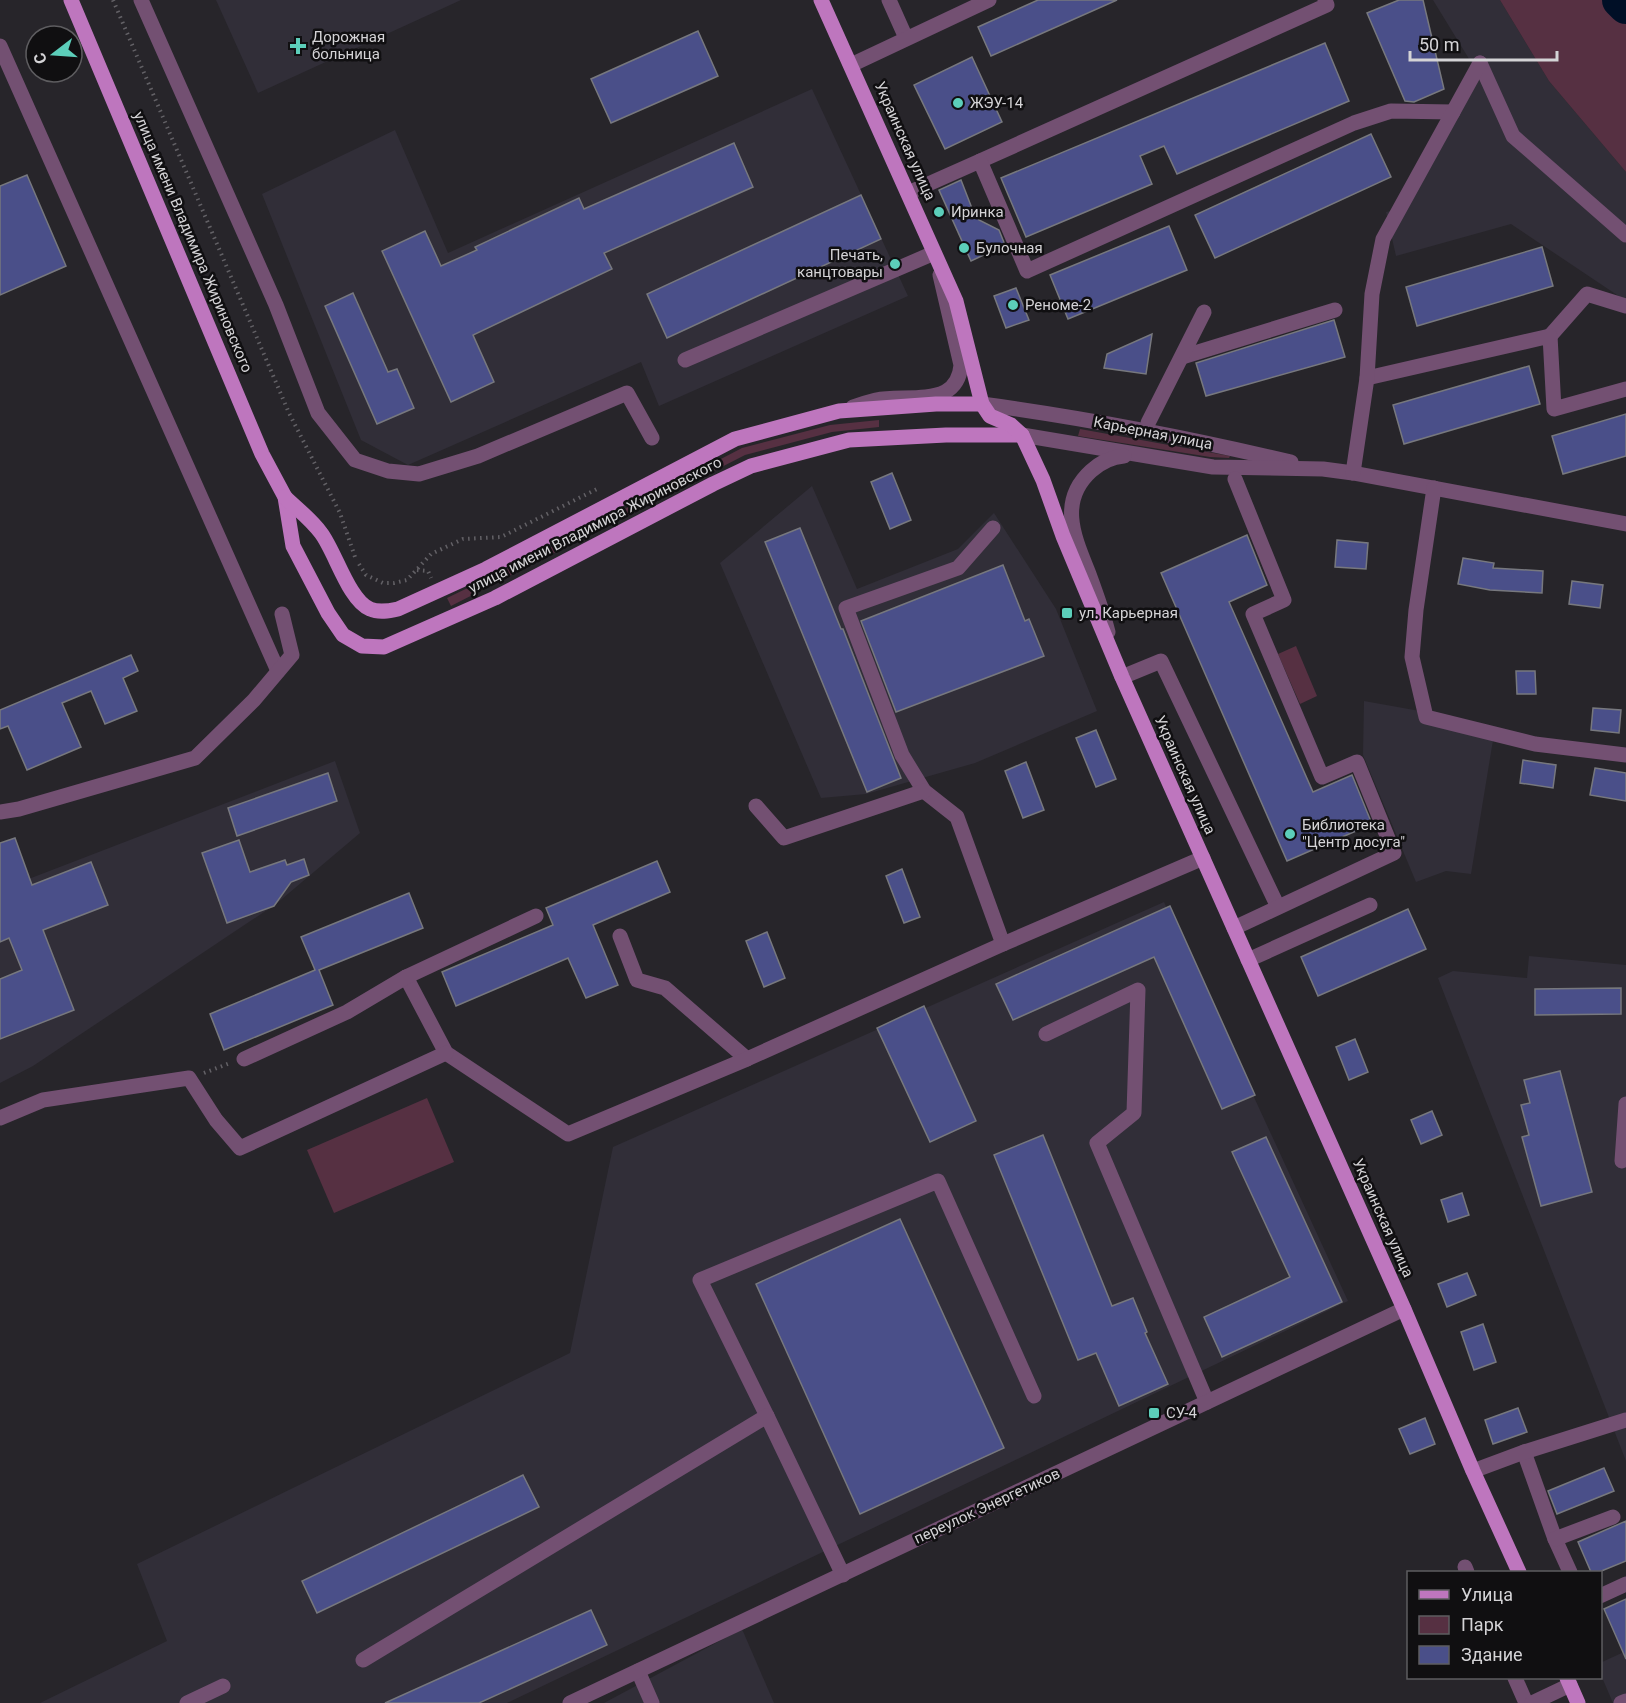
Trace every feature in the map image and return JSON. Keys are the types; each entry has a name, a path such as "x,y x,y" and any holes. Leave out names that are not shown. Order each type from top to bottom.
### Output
{"main road":[{"name":"улица имени Владимира Жириновского","path":"71,0 262,453 285,496 321,533 351,589 358,600 369,609 384,612 398,609 486,569 735,439 838,411 936,404 982,404"},
{"name":"Украинская улица","path":"821,0 956,301 982,404"},
{"path":"982,404 990,416 1011,424 1022,435"},
{"name":"улица имени Владимира Жириновского","path":"285,496 293,546 328,613 343,635 362,646 384,647 495,598 751,466 849,440 946,435 1022,435"},
{"name":"Украинская улица","path":"1022,435 1043,480 1067,546 1120,672 1519,1571"},
{"path":"1568,1681 1578,1703"}],"street":[{"path":"141,0 276,305 318,413 355,460 388,471 419,474 478,456 627,393 652,438"},
{"path":"889,0 906,38"},
{"path":"908,193 1327,4 1325,0"},
{"path":"851,65 984,1"},
{"path":"0,46 278,671"},
{"path":"1353,473 1367,378 1372,294 1383,239 1480,63 1513,136 1626,234"},
{"path":"980,161 1027,271 1354,123 1391,111 1453,112"},
{"path":"685,360 935,255 961,365 960,376 946,392 876,400 838,411"},
{"path":"1367,378 1550,336 1587,294 1626,306"},
{"path":"1182,357 1335,310"},
{"path":"1148,423 1204,312"},
{"path":"1550,336 1554,409 1626,389"},
{"name":"Карьерная улица","path":"982,404 1198,441 1323,469 1626,524"},
{"name":"Карьерная улица","path":"1022,435 1213,467 1323,469"},
{"path":"1142,455 1120,456 1107,460 1083,480 1072,503 1072,531 1103,611 1120,672 1161,662 1278,908"},
{"path":"1234,928 1394,853 1357,762 1322,777 1253,614 1284,600 1235,479"},
{"path":"1434,488 1416,610 1412,657 1426,717 1535,744 1626,755"},
{"path":"993,528 958,568 846,608 902,755 924,791 957,817 1003,944"},
{"path":"0,812 19,809 195,758 254,700 292,655 282,614"},
{"path":"756,806 784,838 924,791"},
{"path":"406,977 446,1053 568,1134 747,1059 1003,944 1203,858"},
{"path":"1248,960 1370,905"},
{"path":"244,1059 347,1012 406,977 536,916"},
{"path":"620,936 637,980 665,988 747,1059"},
{"path":"1046,1034 1138,990 1134,1113 1097,1143 1207,1402"},
{"path":"0,1118 43,1100 189,1078 216,1120 240,1148 446,1053"},
{"path":"1622,1161 1626,1104"},
{"path":"843,1575 700,1280 938,1180 1034,1396"},
{"name":"переулок Энергетиков","path":"570,1703 1404,1309"},
{"path":"363,1660 766,1416"},
{"path":"1473,1472 1524,1452 1626,1420"},
{"path":"1524,1452 1555,1539 1570,1571"},
{"path":"1555,1539 1613,1516"},
{"path":"1602,1595 1626,1584"},
{"path":"638,1671 652,1703"},
{"path":"1516,1679 1526,1703"},
{"path":"1532,1703 1568,1681"},
{"path":"187,1703 223,1686"},
{"path":"1621,1703 1626,1701"}],"path":[{"path":"113,0 289,413 340,513 356,558 366,575 383,583 394,584 407,580 431,554 463,539 501,537 608,484"},
{"path":"189,1078 244,1059"}],"shaded area":[{"name":"Дорожная больница","path":"216,0 461,0 258,93"},
{"path":"1433,0 1500,0 1549,81 1626,172 1626,301 1511,224 1396,256 1386,212 1391,211 1474,67"},
{"path":"812,89 908,296 659,406 641,362 408,465 361,440 262,194 395,130 448,253"},
{"path":"812,486 857,589 958,549 994,513 1056,609 1097,711 975,763 866,794 821,798 720,563"},
{"path":"1364,701 1495,728 1471,874 1446,871 1416,882 1363,755"},
{"path":"335,761 360,833 276,904 33,1066 0,1083 0,890"},
{"path":"1164,902 1348,1301 507,1703 40,1703 167,1641 137,1564 570,1353 613,1147"},
{"path":"1529,956 1626,965 1626,1461 1438,978 1453,971 1527,978"},
{"path":"742,1629 774,1703 604,1703"},
{"path":"1626,1651 1626,1703 1613,1703 1602,1677 1602,1662"}],"green space":[{"path":"1500,0 1626,0 1626,172 1549,81"},
{"path":"879,420 879,427 832,432 745,455 451,606 447,598 538,554 742,448 830,425"},
{"path":"1080,429 1230,456 1229,458 1210,457 1078,436"},
{"path":"1296,646 1317,696 1300,704 1278,654"},
{"path":"427,1098 454,1162 334,1213 307,1150"}],"building":[{"path":"1038,0 1117,0 991,56 978,27"},
{"path":"1399,0 1423,0 1444,89 1414,102 1405,101 1367,13"},
{"path":"698,31 718,76 611,123 591,79"},
{"path":"1325,43 1349,101 1177,174 1164,146 1140,156 1152,184 1026,237 1001,178"},
{"name":"ЖЭУ-14","path":"972,57 1002,122 945,149 914,85"},
{"path":"1371,134 1391,177 1215,258 1195,215"},
{"path":"734,143 753,187 604,253 612,269 473,335 494,382 451,402 382,251 425,231 441,266 477,250 475,247 579,198 584,209"},
{"path":"27,175 66,266 0,295 0,186"},
{"path":"961,180 979,220 999,230 1005,245 971,261 939,190"},
{"path":"861,195 881,239 667,338 647,294"},
{"path":"1169,226 1187,270 1068,319 1050,275"},
{"path":"1542,247 1553,286 1417,326 1406,287"},
{"path":"1016,288 1029,320 1006,328 994,296"},
{"path":"353,293 388,372 397,369 414,408 377,424 325,306"},
{"path":"1334,320 1345,357 1206,396 1196,363"},
{"path":"1152,334 1146,374 1104,368 1107,354"},
{"path":"1529,366 1540,404 1404,444 1393,405"},
{"path":"1626,414 1626,456 1563,474 1552,436"},
{"path":"892,473 911,520 890,529 871,482"},
{"path":"800,528 841,629 843,629 901,778 867,792 765,542"},
{"path":"1247,535 1267,585 1229,602 1313,792 1352,775 1372,824 1287,861 1161,573"},
{"path":"1337,540 1368,543 1366,569 1335,567"},
{"path":"1463,558 1494,563 1493,568 1543,571 1542,593 1490,590 1458,584"},
{"path":"1003,565 1025,621 1029,619 1044,656 896,712 861,621"},
{"path":"1572,581 1603,585 1600,608 1569,604"},
{"path":"131,655 138,671 123,678 137,711 105,724 91,691 62,703 81,747 27,770 8,726 0,729 0,710"},
{"path":"1516,671 1535,671 1536,694 1517,694"},
{"path":"1593,708 1621,710 1619,733 1591,730"},
{"path":"1096,730 1116,779 1096,787 1076,738"},
{"path":"1523,760 1556,765 1553,788 1520,783"},
{"path":"1026,762 1044,810 1023,818 1005,771"},
{"path":"1595,768 1626,773 1626,801 1590,795"},
{"path":"328,773 337,801 237,836 228,808"},
{"path":"15,838 32,885 91,862 108,905 43,930 74,1010 0,1039 0,979 22,970 9,938 0,942 0,843"},
{"path":"239,840 250,872 285,860 287,865 304,859 309,875 291,882 274,906 227,923 202,853"},
{"path":"657,861 670,892 593,925 618,985 586,998 568,958 456,1006 442,972 553,925 546,908"},
{"path":"902,869 920,917 904,923 886,876"},
{"path":"409,893 423,928 319,970 333,1005 224,1050 210,1014 315,970 301,937"},
{"path":"1170,906 1255,1095 1222,1109 1154,957 1013,1020 996,984"},
{"path":"1408,909 1426,949 1318,996 1301,957"},
{"path":"767,932 785,978 764,987 746,941"},
{"path":"1621,988 1621,1014 1535,1015 1535,989"},
{"path":"924,1006 976,1121 930,1142 877,1028"},
{"path":"1355,1039 1368,1072 1349,1080 1336,1047"},
{"path":"1560,1071 1592,1192 1541,1206 1522,1137 1529,1135 1521,1105 1530,1103 1524,1080"},
{"path":"1432,1111 1442,1135 1421,1144 1411,1120"},
{"path":"1043,1135 1112,1306 1133,1298 1147,1332 1145,1333 1168,1384 1119,1406 1096,1353 1078,1360 994,1155"},
{"path":"1266,1137 1342,1302 1222,1357 1204,1317 1290,1277 1232,1152"},
{"path":"1462,1193 1469,1215 1448,1222 1441,1200"},
{"path":"900,1219 1004,1448 860,1514 756,1284"},
{"path":"1467,1273 1476,1295 1447,1307 1438,1284"},
{"path":"1483,1324 1496,1362 1474,1370 1461,1332"},
{"path":"1518,1408 1527,1432 1493,1444 1485,1420"},
{"path":"1425,1418 1435,1444 1410,1454 1399,1429"},
{"path":"1604,1468 1614,1491 1557,1514 1548,1491"},
{"path":"523,1475 539,1507 317,1613 302,1581"},
{"path":"1626,1521 1626,1561 1601,1571 1591,1571 1578,1542"},
{"path":"1626,1599 1626,1659 1604,1609"},
{"path":"591,1610 607,1645 479,1703 385,1703"}],"waterway":[{"path":"1620,0 1626,6"}],"place":[{"name":"Дорожная больница","path":"298,46"},
{"name":"ЖЭУ-14","path":"958,103"},
{"name":"Иринка","path":"939,212"},
{"name":"Булочная","path":"964,248"},
{"name":"Печать, канцтовары","path":"895,264"},
{"name":"Реноме-2","path":"1013,305"},
{"name":"ул. Карьерная","path":"1067,613"},
{"name":"Библиотека \"Центр досуга\"","path":"1290,834"},
{"name":"СУ-4","path":"1154,1413"}]}
